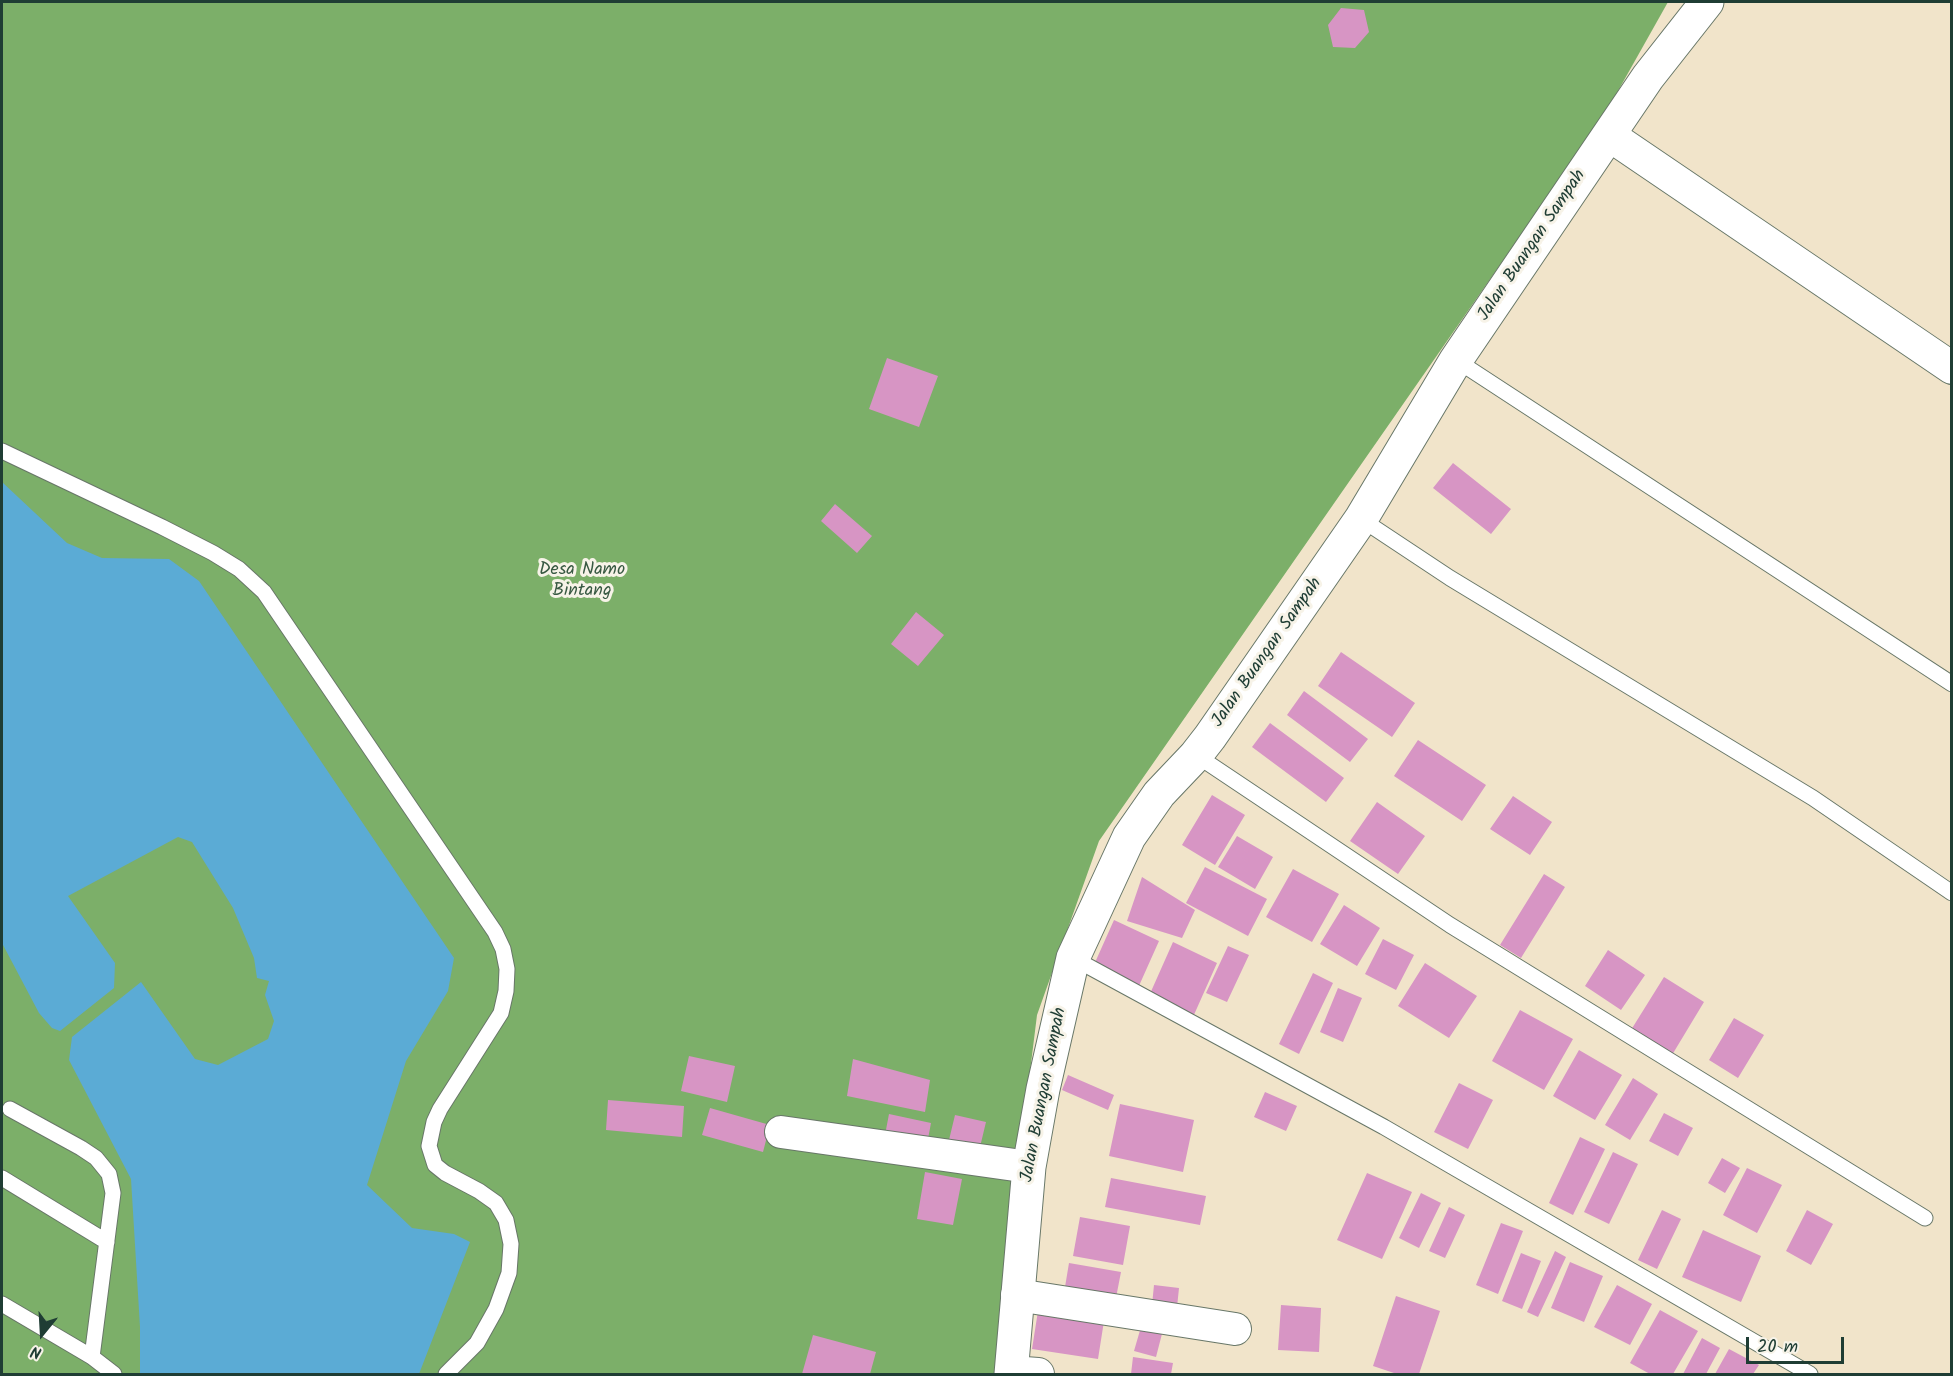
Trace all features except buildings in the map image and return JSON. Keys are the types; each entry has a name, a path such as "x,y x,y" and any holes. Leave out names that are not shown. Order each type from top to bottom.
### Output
{"street":[{"name":"Jalan Buangan Sampah","path":"1020,1374 1017,1295 1029,1167 1043,1089 1073,958 1129,837 1159,794 1196,755 1361,519 1456,360 1648,77 1707,2"},
{"path":"1609,135 1952,368"},
{"path":"781,1132 1029,1167"},
{"path":"1017,1295 1235,1329"}],"lane":[{"path":"1456,360 1952,684"},
{"path":"2,451 213,553 239,569 264,592 503,949 507,969 507,991 501,1013 440,1109 434,1122 429,1146 435,1165 496,1203 506,1220 511,1244 509,1273 496,1309 477,1343 446,1374"},
{"path":"1361,519 1450,578 1813,798 1952,893"},
{"path":"1196,755 1450,925 1925,1218"},
{"path":"1073,958 1384,1127 1810,1374"},
{"path":"10,1109 81,1148 109,1174 113,1193 93,1357"},
{"path":"2,1178 106,1242"},
{"path":"2,1304 93,1357 114,1374"}],"green space":[{"name":"Desa Namo Bintang","path":"2,2 1668,2 1605,114 1099,841 1037,1015 1011,1225 998,1374 2,1374"}],"water":[{"path":"2,482 67,543 102,558 169,559 199,581 454,958 448,991 406,1061 367,1185 412,1228 454,1234 470,1242 419,1374 140,1374 140,1327 131,1179 69,1060 72,1037 141,982 195,1059 218,1065 268,1039 274,1021 265,995 269,981 257,978 254,958 233,908 192,842 178,837 68,896 115,963 114,988 60,1031 52,1028 39,1013 2,943"}]}
